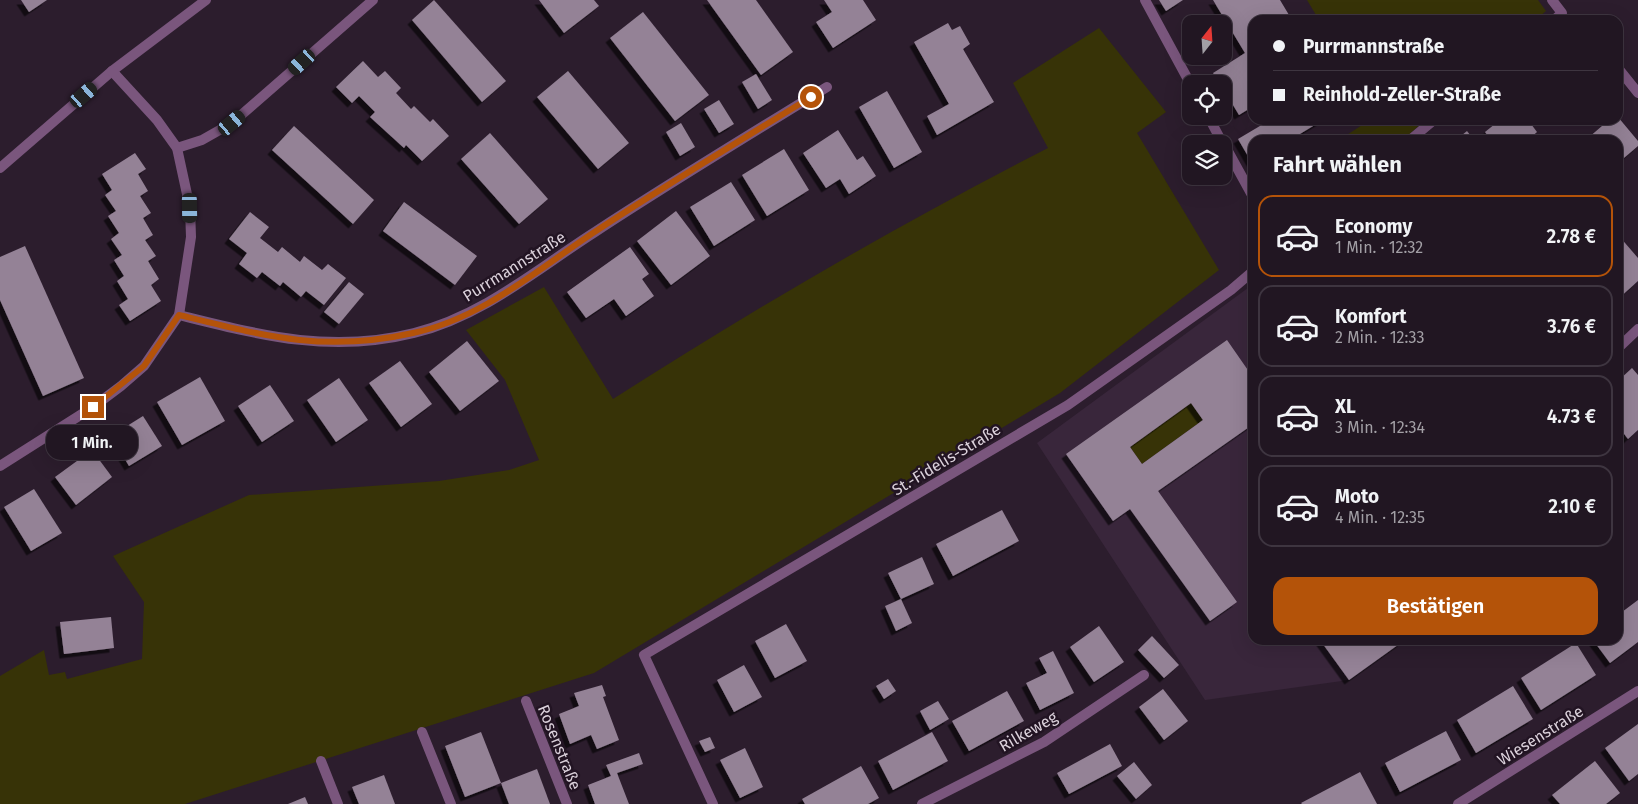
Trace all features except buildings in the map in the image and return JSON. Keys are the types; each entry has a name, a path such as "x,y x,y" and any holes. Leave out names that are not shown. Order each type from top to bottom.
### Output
{"street":[{"path":"0,168 112,71 206,0"},
{"path":"177,148 202,140 232,123 373,0"},
{"path":"1145,0 1186,75"},
{"path":"1552,0 1557,15"},
{"path":"0,466 93,407 121,386 144,366 179,315 191,238 190,208 177,148 156,120 112,71"},
{"path":"1623,74 1638,93"},
{"name":"Purrmannstraße","path":"179,315 266,337 330,343 414,333 458,318 512,288 670,183 826,88"},
{"path":"1416,135 1428,125"},
{"path":"1232,159 1248,188"},
{"name":"St.-Fidelis-Straße","path":"713,804 644,655 1068,405 1231,290 1248,275"},
{"path":"1623,343 1638,329"},
{"name":"Rilkeweg","path":"922,804 1044,742 1144,675"},
{"name":"Wiesenstraße","path":"1458,804 1638,691"},
{"name":"Rosenstraße","path":"526,701 566,804"},
{"path":"422,732 450,804"},
{"path":"320,761 338,804"}],"shaded area":[{"path":"1307,0 1538,0 1546,11 1542,15 1316,15"},
{"path":"1099,28 1166,112 1137,133 1219,270 1060,393 594,673 185,804 0,804 0,676 44,650 49,675 65,672 67,679 142,659 144,602 113,556 249,495 439,481 509,470 539,460 505,380 466,330 544,287 613,399 720,332 828,268 1048,148 1013,83"},
{"path":"1362,125 1420,125 1408,135 1347,135"},
{"path":"1248,288 1248,645 1398,645 1349,680 1205,700 1037,443"},
{"path":"1191,403 1203,420 1142,464 1130,447"}],"route":[{"path":"93,407 144,366 161,344 179,315 266,337 330,343 414,333 458,318 512,288 592,233 670,183 811,97"}]}
